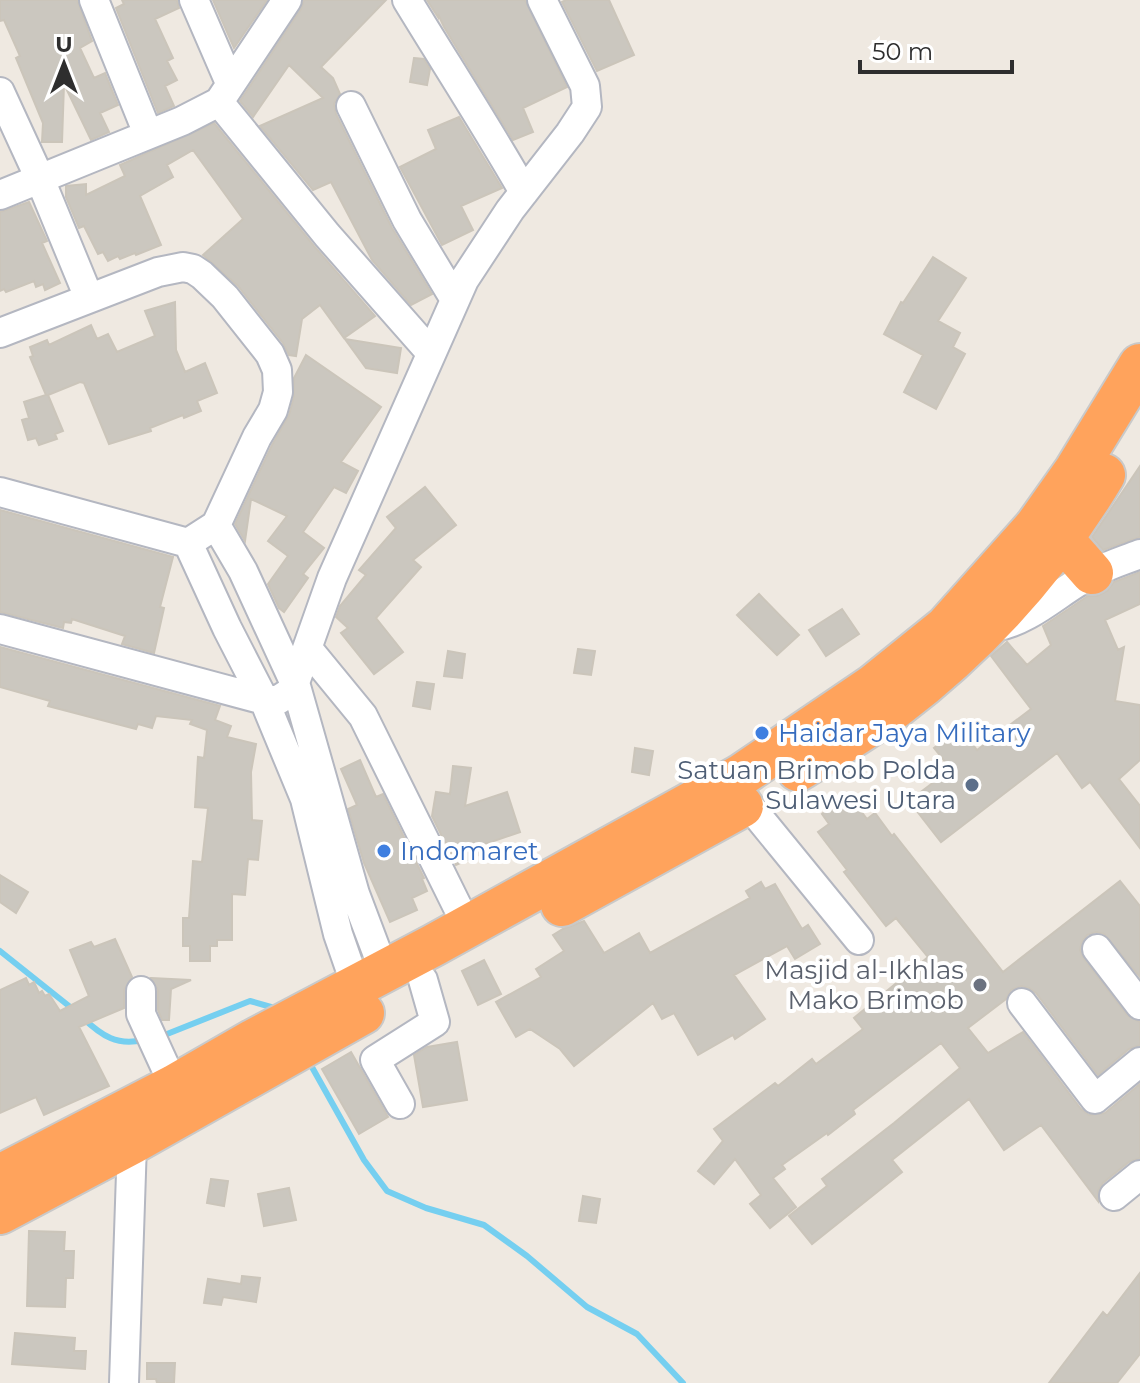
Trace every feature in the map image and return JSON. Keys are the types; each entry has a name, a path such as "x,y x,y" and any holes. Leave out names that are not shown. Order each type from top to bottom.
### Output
{"highway":[{"path":"0,1213 132,1143 264,1052 371,990 467,926 740,776 874,685 946,627 981,612 1075,471 1140,365"},
{"path":"371,990 672,847 747,803 896,707 981,612 1063,540 1140,415"},
{"path":"1063,540 1092,573"},
{"path":"0,1176 167,1070 264,1052"}],"street":[{"path":"94,0 148,134"},
{"path":"194,0 225,93 327,235 431,353"},
{"path":"0,195 148,134 225,93 287,0"},
{"path":"407,0 448,70 476,108 524,192"},
{"path":"0,629 264,700 282,698 296,686 332,578 454,298 482,250 570,133 588,103 585,86 542,0"},
{"path":"0,92 89,298"},
{"path":"351,106 407,220 454,298"},
{"path":"0,333 158,272 183,267 193,269 225,297 270,354 278,381 273,410 216,525 188,543 0,492"},
{"path":"216,525 243,571 296,686 355,894 371,990"},
{"path":"188,543 264,700 305,799 338,934 371,990 435,1022 375,1060 400,1104"},
{"path":"981,612 997,627 1009,623 1092,573 1140,554"},
{"path":"308,649 363,716 467,926"},
{"path":"747,803 859,940"},
{"path":"1097,949 1140,1005"},
{"path":"141,991 141,1014 167,1070"},
{"path":"1022,1003 1095,1099 1140,1062"},
{"path":"124,1383 132,1143"},
{"path":"1114,1196 1140,1175"}],"building":[{"path":"0,0 77,0 92,41 80,48 94,78 105,73 118,105 100,113 109,132 91,140 64,84 62,142 42,142 43,123 16,58 20,56 4,20 0,21"},
{"path":"122,0 177,0 179,8 155,19 173,58 167,61 177,80 165,86 174,106 158,113 116,8 124,4"},
{"path":"213,0 267,0 234,48"},
{"path":"304,0 386,0 321,67 333,78 340,94 334,104 336,114 392,228 432,294 411,305 372,260 331,182 313,190 260,126 323,98 289,65 253,117 240,101"},
{"path":"427,0 525,0 567,87 523,108 533,132 513,140"},
{"path":"609,0 634,55 597,71 562,2"},
{"path":"414,58 424,59 430,69 427,85 410,82"},
{"path":"459,117 502,188 461,206 473,230 442,245 400,167 436,149 428,130"},
{"path":"214,123 375,316 344,338 320,305 302,319 296,356 289,355 238,286 203,255 243,219 193,150 167,165 173,177 140,196 161,245 108,261 103,252 98,254 84,226 79,228 66,197 66,186 86,184 86,195 125,176 120,165"},
{"path":"29,202 47,241 42,243 60,283 45,290 43,284 36,287 34,281 6,292 4,289 0,291 0,212"},
{"path":"933,257 966,278 938,321 960,333 953,347 965,354 936,409 904,392 923,355 884,334 901,302"},
{"path":"175,302 176,350 185,372 205,363 217,393 197,401 201,411 109,444 84,383 80,382 48,395 63,431 55,434 57,439 39,445 36,438 28,440 22,420 29,418 24,402 46,395 30,357 33,356 30,347 47,340 49,345 91,325 97,339 108,334 117,352 155,336 145,311"},
{"path":"345,339 401,348 397,373 366,368"},
{"path":"306,355 381,407 341,462 358,471 346,493 334,487 303,532 324,548 303,574 308,578 284,612 268,584 288,556 268,541 287,516 251,499 245,541 235,524 289,415 294,396 294,378"},
{"path":"1140,466 1140,537 1103,550 1092,537"},
{"path":"425,487 456,525 413,560 421,567 376,618 403,652 374,674 341,633 348,628 336,617 340,606 366,575 359,570 396,528 387,517"},
{"path":"0,510 173,557 160,607 164,608 154,653 122,644 125,636 72,619 71,623 64,622 63,628 0,612"},
{"path":"1140,572 1140,604 1105,620 1118,650 1124,647 1115,701 1140,705 1140,760 1119,779 1140,806 1140,848 1090,782 1082,788 1057,753 941,842 909,801 951,769 934,748 960,728 977,750 1031,709 991,656 1007,642 1027,665 1051,645 1043,626 1088,596 1097,596 1107,591 1114,582"},
{"path":"759,594 799,635 777,655 737,615"},
{"path":"842,609 859,634 826,656 809,630"},
{"path":"0,647 220,706 215,720 231,726 227,737 256,744 251,772 252,820 262,821 258,860 248,859 245,895 232,894 232,940 217,940 217,946 210,946 210,961 190,961 190,946 183,946 183,918 189,918 193,861 202,862 208,808 195,807 198,757 204,758 207,730 190,724 192,720 156,716 152,728 138,724 136,729 48,706 50,701 0,687"},
{"path":"578,649 595,651 591,675 574,673"},
{"path":"448,651 465,654 462,678 444,676"},
{"path":"417,682 434,684 430,709 413,706"},
{"path":"635,748 653,751 649,775 632,772"},
{"name":"Indomaret","path":"360,760 376,797 383,794 424,878 427,891 412,898 417,910 390,922 364,863 348,809 357,805 341,769"},
{"path":"453,766 471,768 465,806 507,792 520,832 485,844 488,851 456,865 432,816 436,792 450,794"},
{"path":"848,794 867,819 875,813 892,836 894,834 1003,972 1120,881 1140,906 1140,977 1104,934 1096,932 1087,935 1080,950 1127,1015 1140,1022 1140,1045 1129,1049 1098,1075 1029,988 1021,986 1011,990 1006,999 968,1028 988,1053 1023,1032 1081,1109 1089,1115 1105,1113 1140,1084 1140,1158 1129,1162 1103,1183 1098,1191 1098,1201 1041,1125 1004,1150 969,1099 892,1160 902,1172 812,1244 789,1216 827,1186 822,1179 960,1068 941,1043 853,1110 855,1114 828,1135 782,1165 785,1169 773,1178 796,1207 770,1228 750,1204 761,1195 735,1159 714,1184 698,1171 723,1141 714,1129 775,1083 778,1086 812,1059 816,1064 863,1029 854,1018 928,957 896,918 886,926 818,832 829,824 822,814"},
{"path":"0,875 28,892 16,913 0,902"},
{"path":"761,882 765,889 775,884 802,929 808,925 820,944 795,959 787,946 734,975 765,1019 735,1039 733,1035 698,1055 674,1013 662,1019 653,1003 574,1066 560,1049 530,1029 516,1037 496,1002 541,977 536,969 564,951 553,935 563,929 584,921 604,953 639,933 650,953 750,898 746,891"},
{"path":"115,939 132,977 124,990 124,1008 79,1027 109,1086 44,1115 36,1097 0,1113 0,990 26,978 29,985 34,982 39,993 49,994 60,1011 89,996 70,950 91,942 94,947"},
{"path":"484,960 501,994 478,1005 462,971"},
{"path":"151,978 191,980 171,989 169,1020 162,1020 158,1010 158,990"},
{"path":"457,1042 467,1100 423,1107 414,1055 427,1047"},
{"path":"351,1052 388,1117 359,1134 322,1069"},
{"path":"211,1179 228,1181 224,1206 207,1203"},
{"path":"289,1188 296,1220 264,1226 258,1194"},
{"path":"583,1196 600,1199 596,1223 579,1221"},
{"path":"29,1231 65,1232 64,1251 74,1251 73,1278 66,1278 65,1307 27,1306"},
{"path":"1140,1273 1140,1354 1117,1383 1049,1383 1103,1312 1107,1316"},
{"path":"242,1276 260,1278 256,1302 223,1297 221,1305 204,1303 208,1279 241,1284"},
{"path":"15,1333 75,1338 74,1351 86,1351 85,1369 12,1364"},
{"path":"147,1363 175,1363 174,1383 157,1383 156,1379 147,1379"}],"waterway":[{"path":"0,951 74,1010"},
{"path":"162,1036 250,1001 278,1009"},
{"path":"83,1018 110,1038 125,1042 143,1040"},
{"path":"308,1060 364,1160 387,1191 426,1208 484,1225 527,1256 587,1307 637,1334 683,1383"}],"place":[{"name":"Haidar Jaya Military","path":"762,733"},
{"name":"Satuan Brimob Polda Sulawesi Utara","path":"972,785"},
{"name":"Indomaret","path":"384,851"},
{"name":"Masjid al-Ikhlas Mako Brimob","path":"980,985"}]}
